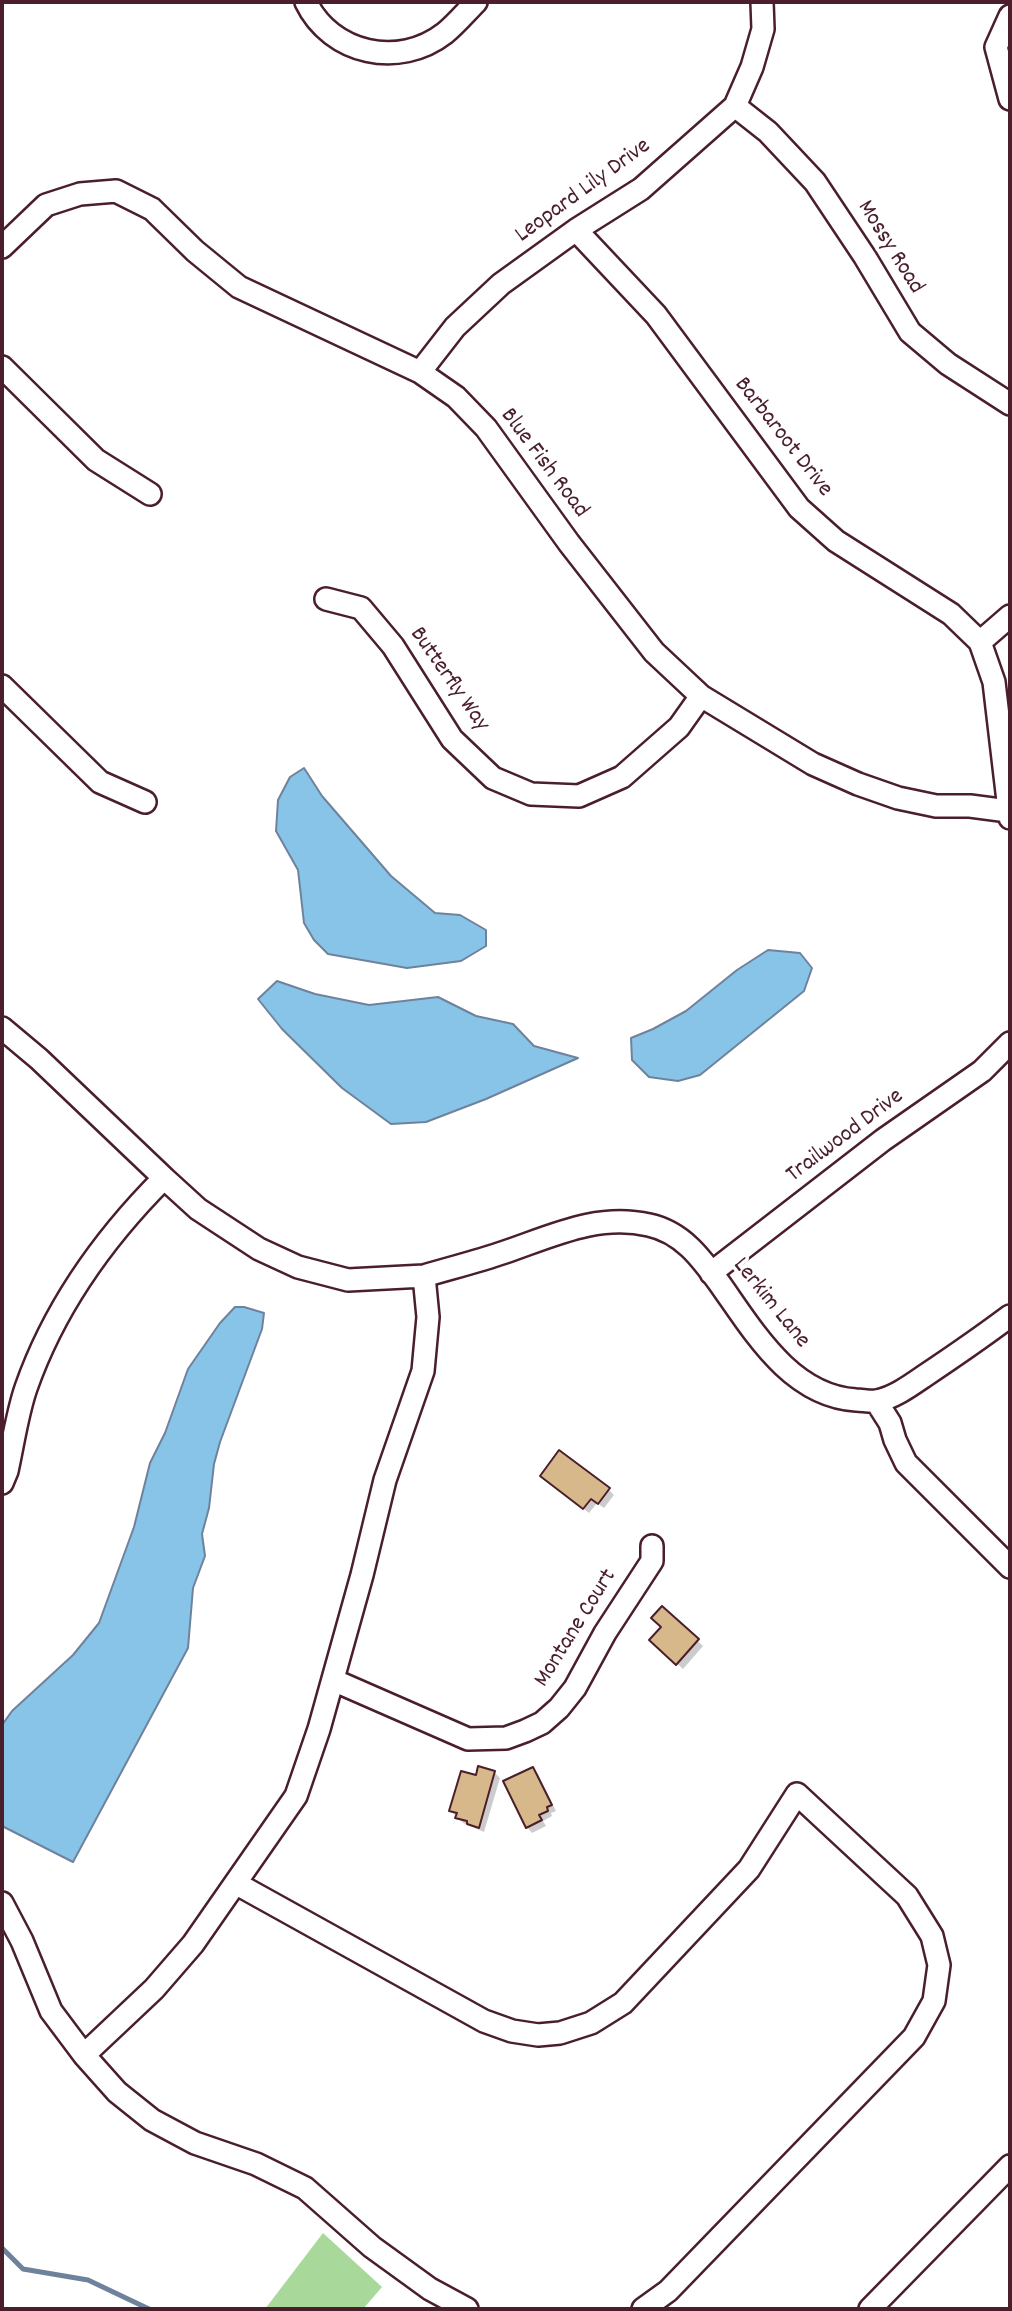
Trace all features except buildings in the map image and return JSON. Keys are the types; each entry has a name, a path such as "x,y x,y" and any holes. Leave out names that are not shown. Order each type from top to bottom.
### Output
{"street":[{"path":"306,2 324,30 340,41 379,54 417,49 445,34 476,2"},
{"name":"Leopard Lily Drive","path":"420,372 456,327 501,285 576,230 641,189 735,106 752,67 763,29 762,2"},
{"path":"1010,16 996,47 1010,99"},
{"name":"Mossy Road","path":"735,106 768,132 815,182 865,257 910,332 948,364 1010,404"},
{"name":"Blue Fish Road","path":"2,247 46,205 80,194 116,191 152,209 239,287 420,372 456,397 486,428 569,543 654,652 701,696 793,754 858,784 898,798 936,806 970,806 1009,814"},
{"name":"Barbaroot Drive","path":"576,230 656,315 799,508 836,541 951,614 980,642"},
{"path":"2,367 96,460 150,494"},
{"name":"Butterfly Way","path":"326,599 361,608 393,646 452,739 493,778 531,794 579,796 622,776 680,727 701,696"},
{"path":"1009,814 995,693 980,642 1010,616"},
{"path":"2,686 100,782 145,803"},
{"name":"Lerkim Lane","path":"2,1028 39,1059 198,1209 259,1249 298,1267 348,1280 424,1276 478,1261 589,1223 647,1224 666,1230 685,1242 712,1273 767,1348 799,1381 822,1394 876,1401"},
{"name":"Trailwood Drive","path":"712,1273 883,1140 982,1071 1010,1043"},
{"path":"2,1483 26,1388 56,1320 94,1259 130,1212 164,1178"},
{"path":"84,2055 154,1989 186,1953 237,1884 296,1796 333,1680 385,1480 423,1371 428,1317 424,1276"},
{"path":"1010,1316 962,1352 912,1384 876,1401 890,1423 894,1440 906,1463 1010,1567"},
{"name":"Montane Court","path":"333,1680 468,1739 506,1738 525,1731 542,1723 575,1688 605,1633 652,1561 652,1546"},
{"path":"237,1884 484,2021 512,2031 538,2035 560,2033 591,2023 623,2003 749,1869 797,1794 907,1896 932,1936 939,1965 934,2001 914,2037 668,2291 643,2309"},
{"path":"2,1903 22,1941 51,2011 84,2055 117,2092 152,2120 195,2143 256,2164 305,2188 372,2247 430,2289 467,2309"},
{"path":"870,2309 1009,2170"}],"green space":[{"path":"323,2233 382,2287 363,2309 265,2309"}],"water":[{"path":"304,768 322,796 391,876 435,913 460,915 486,930 486,946 461,961 407,968 328,954 314,940 304,923 298,870 276,831 278,800 290,777"},
{"path":"768,950 800,953 812,968 804,991 700,1075 678,1081 649,1077 632,1060 631,1038 686,1011 737,970"},
{"path":"277,981 315,994 369,1005 438,997 476,1016 513,1024 534,1046 578,1058 426,1122 391,1124 342,1088 282,1029 258,999"},
{"path":"235,1307 264,1313 262,1329 214,1464 209,1508 202,1534 205,1556 193,1588 188,1648 73,1862 2,1826 2,1725 12,1711 73,1655 99,1623 134,1527 150,1463 165,1433 188,1369 220,1323"}],"waterway":[{"path":"2,2248 23,2269 88,2280 149,2309"}]}
